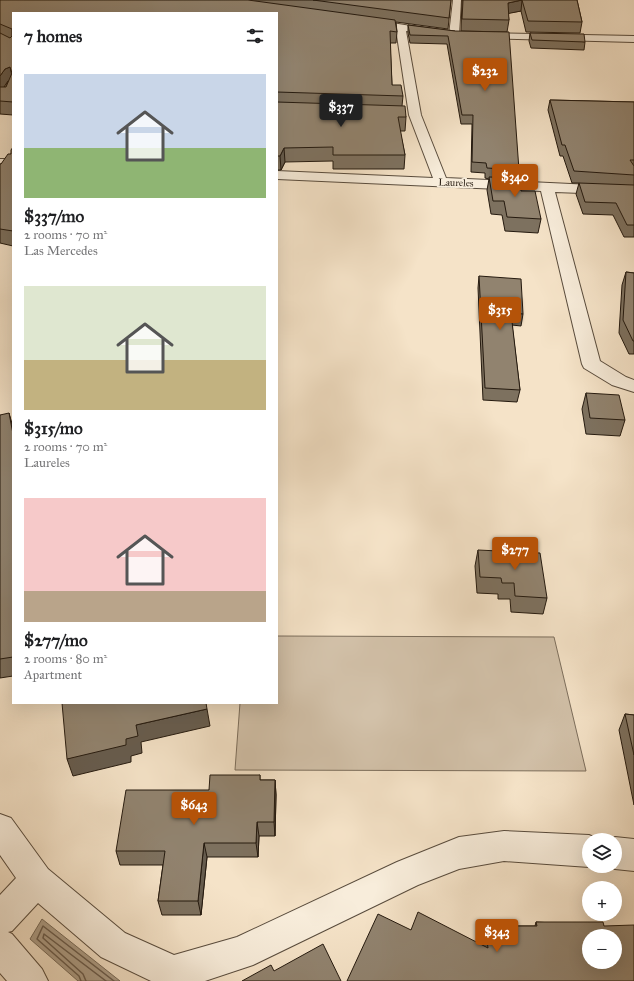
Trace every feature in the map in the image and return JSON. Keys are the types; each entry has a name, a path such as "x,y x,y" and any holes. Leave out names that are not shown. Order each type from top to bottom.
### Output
{"street":[{"path":"457,0 462,35"},
{"path":"354,20 462,35 634,39"},
{"path":"400,26 415,115 440,182"},
{"path":"400,115 415,115"},
{"path":"0,162 12,163"},
{"name":"Laureles","path":"278,175 634,191"},
{"path":"547,186 591,364 619,381 634,386"},
{"path":"0,829 37,880 113,945 173,972 241,953 408,874 459,854 504,846 582,851"},
{"path":"622,854 634,855"},
{"path":"0,919 37,880"},
{"path":"0,946 30,981"}],"shaded area":[{"path":"278,636 554,637 586,771 235,770 240,704 278,704"}],"water":[{"path":"42,919 120,981 78,981 30,939"}],"building":[{"path":"0,0 248,0 395,20 397,32 390,31 392,85 401,85 403,96 278,92 278,12 12,12 12,29 0,24"},
{"path":"313,0 451,0 449,18"},
{"path":"463,0 522,0 508,3 509,20 462,19"},
{"path":"522,0 577,0 582,22 528,21"},
{"path":"408,25 455,31 509,32 519,170 487,168 486,163 472,162 473,115 462,115 448,36 410,35"},
{"path":"0,33 10,38 12,36 12,73 10,67 5,69 0,76"},
{"path":"530,33 584,34 585,42 532,40"},
{"path":"12,73 12,102 0,101 0,87 6,87"},
{"path":"550,100 634,102 634,160 630,160 634,166 634,175 574,171 565,145 562,145"},
{"path":"278,102 405,106 406,117 398,117 405,155 333,155 333,147 284,148 280,156 278,156"},
{"path":"12,148 12,231 0,229 0,164 8,154 11,154"},
{"path":"489,177 520,178 521,191 535,191 541,219 507,217 504,201 493,201"},
{"path":"579,183 634,185 634,225 627,225 616,203 585,202"},
{"path":"626,272 634,273 634,341 623,320"},
{"path":"479,276 521,279 523,314 511,313 520,390 485,388"},
{"path":"586,393 619,395 625,420 590,418"},
{"path":"9,413 12,429 12,657 0,659 0,415"},
{"path":"478,550 540,553 547,598 515,596 514,583 502,583 501,578 480,577"},
{"path":"62,704 206,704 207,709 136,725 138,736 126,739 126,745 67,759"},
{"path":"625,714 634,715 634,755"},
{"path":"210,775 260,775 260,780 275,780 274,822 257,822 256,843 204,843 198,901 158,901 165,851 116,851 126,790 209,790"},
{"path":"418,912 488,948 485,926 537,926 536,922 603,922 604,926 634,925 634,981 347,981 378,914 411,930"},
{"path":"323,944 341,981 242,981 271,965 274,971"}]}
